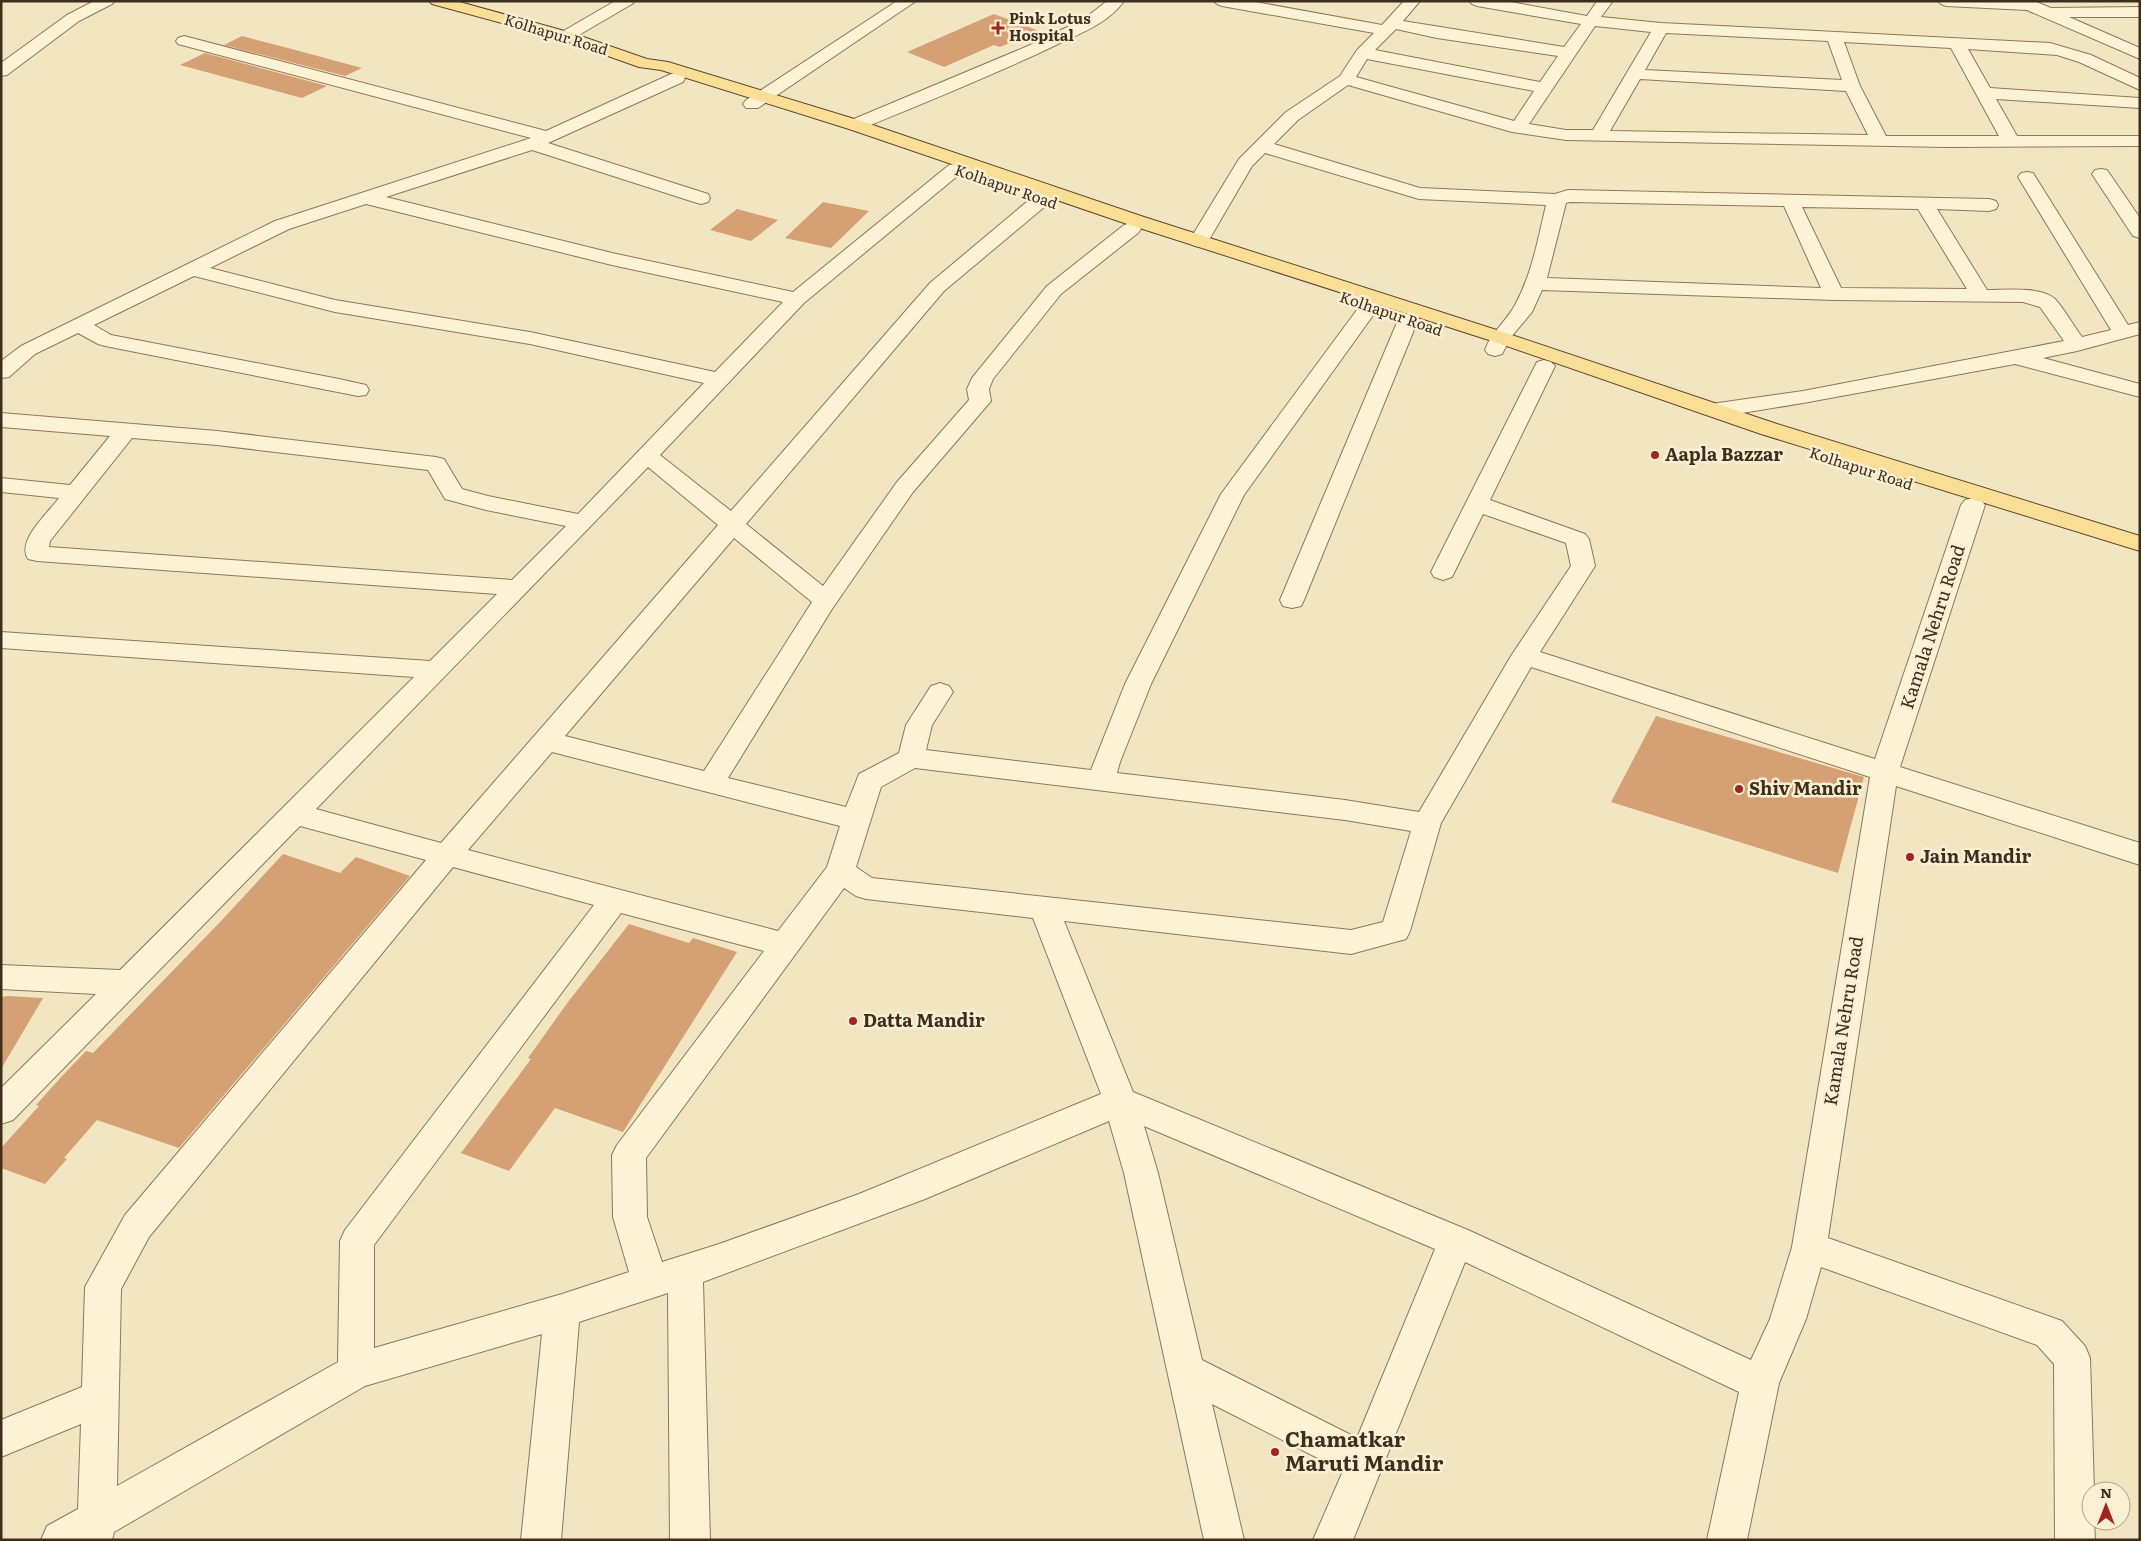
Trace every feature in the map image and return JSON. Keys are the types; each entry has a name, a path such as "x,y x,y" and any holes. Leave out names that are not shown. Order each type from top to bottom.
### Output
{"main road":[{"name":"Kolhapur Road","path":"438,1 566,36 645,64 662,65 1042,199 1408,320 1497,343 1607,375 1769,428 2140,544"},
{"name":"Kolhapur Road","path":"645,64 649,70 855,125 1497,343 1544,366 2140,558"}],"street":[{"path":"1,70 73,18 107,1"},
{"path":"566,36 628,1"},
{"path":"758,100 908,1"},
{"path":"855,125 1026,54 1094,20 1109,11 1116,1"},
{"path":"1222,1 1569,52"},
{"path":"1199,241 1245,163 1292,116 1346,79 1363,53 1412,1"},
{"path":"1477,1 1590,21 1661,28 2050,48 2068,51 2140,84"},
{"path":"1518,128 1605,1"},
{"path":"1946,1 2025,3 2140,54"},
{"path":"2046,12 2140,12"},
{"path":"1598,137 1661,28"},
{"path":"1834,37 1852,86 1880,141"},
{"path":"184,41 549,137"},
{"path":"1957,44 2011,142"},
{"path":"1363,53 1545,88"},
{"path":"1635,74 1852,86"},
{"path":"2,370 28,350 282,224 532,144 677,78"},
{"path":"1346,79 1518,128 1598,137 2011,142 2140,141"},
{"path":"1984,94 2140,103"},
{"path":"532,144 701,198"},
{"path":"1262,146 1419,194 1557,200 1568,196 1989,205"},
{"path":"1,1110 583,522 797,299 955,169"},
{"path":"2101,174 2140,232"},
{"path":"1718,410 1803,397 1872,382 2016,357 2076,345 2131,330 2027,177"},
{"path":"365,198 612,259 797,299"},
{"path":"95,1529 103,1287 137,1226 447,855 936,287 1042,199"},
{"path":"1497,343 1524,309 1536,284 1557,200"},
{"path":"1791,202 1834,294"},
{"path":"1924,204 1980,296"},
{"path":"711,783 825,600 905,487 980,401 978,389 983,378 1054,290 1131,229"},
{"path":"190,269 336,306 530,338 720,380"},
{"path":"1536,284 1834,294 2023,296 2036,298 2048,303 2076,345"},
{"path":"1102,781 1106,762 1138,684 1233,494 1369,307"},
{"path":"1292,600 1408,320"},
{"path":"78,325 105,340 358,390"},
{"path":"2016,357 2140,391"},
{"path":"1442,572 1544,366"},
{"path":"1,420 217,438 436,464 454,494 495,505 583,522"},
{"path":"126,430 38,540 36,554 518,588"},
{"path":"647,455 825,600"},
{"path":"1,486 76,492"},
{"path":"840,871 866,888 1351,942 1395,931 1427,823 1524,656 1584,566 1577,539 1476,503"},
{"name":"Kamala Nehru Road","path":"1726,1540 1760,1383 1788,1319 1809,1247 1861,912 1885,772 1973,505"},
{"path":"1,640 436,670"},
{"path":"1524,656 2140,854"},
{"path":"911,758 919,726 940,692"},
{"path":"546,741 856,820"},
{"path":"650,1281 630,1217 629,1155 840,871 869,781 911,758 1345,810 1427,823"},
{"path":"294,814 786,945"},
{"path":"356,1371 357,1241 615,900"},
{"path":"1044,908 1120,1101 1141,1173 1224,1540"},
{"path":"1,977 126,983"},
{"path":"61,1540 95,1529 356,1371 562,1311 650,1281 685,1273 862,1210 971,1166 1120,1101 1456,1241 1760,1383"},
{"path":"1333,1540 1456,1241"},
{"path":"1809,1247 2049,1333 2072,1358 2075,1540"},
{"path":"685,1273 690,1540"},
{"path":"541,1540 562,1311"},
{"path":"1186,1371 1366,1463"},
{"path":"1,1439 99,1398"}],"building":[{"path":"994,14 1039,31 1000,47 994,45 944,67 907,52"},
{"path":"242,36 362,68 345,76 224,45"},
{"path":"205,53 327,86 302,98 180,65"},
{"path":"823,202 869,211 831,248 785,238"},
{"path":"737,209 778,220 751,241 710,230"},
{"name":"Shiv Mandir","path":"1656,716 1864,777 1838,873 1611,802"},
{"path":"283,854 340,873 356,857 410,876 179,1148 97,1120 64,1158 67,1159 45,1184 1,1168 1,1148 39,1106 36,1105 86,1051 93,1053"},
{"path":"629,924 689,943 693,938 737,952 623,1132 555,1108 509,1171 461,1153 531,1059 528,1058 568,1002"},
{"path":"1,997 43,998 1,1069"}],"place":[{"name":"Pink Lotus Hospital","path":"998,28"},
{"name":"Aapla Bazzar","path":"1655,455"},
{"name":"Shiv Mandir","path":"1739,789"},
{"name":"Jain Mandir","path":"1910,857"},
{"name":"Datta Mandir","path":"853,1021"},
{"name":"Chamatkar Maruti Mandir","path":"1275,1452"}]}
